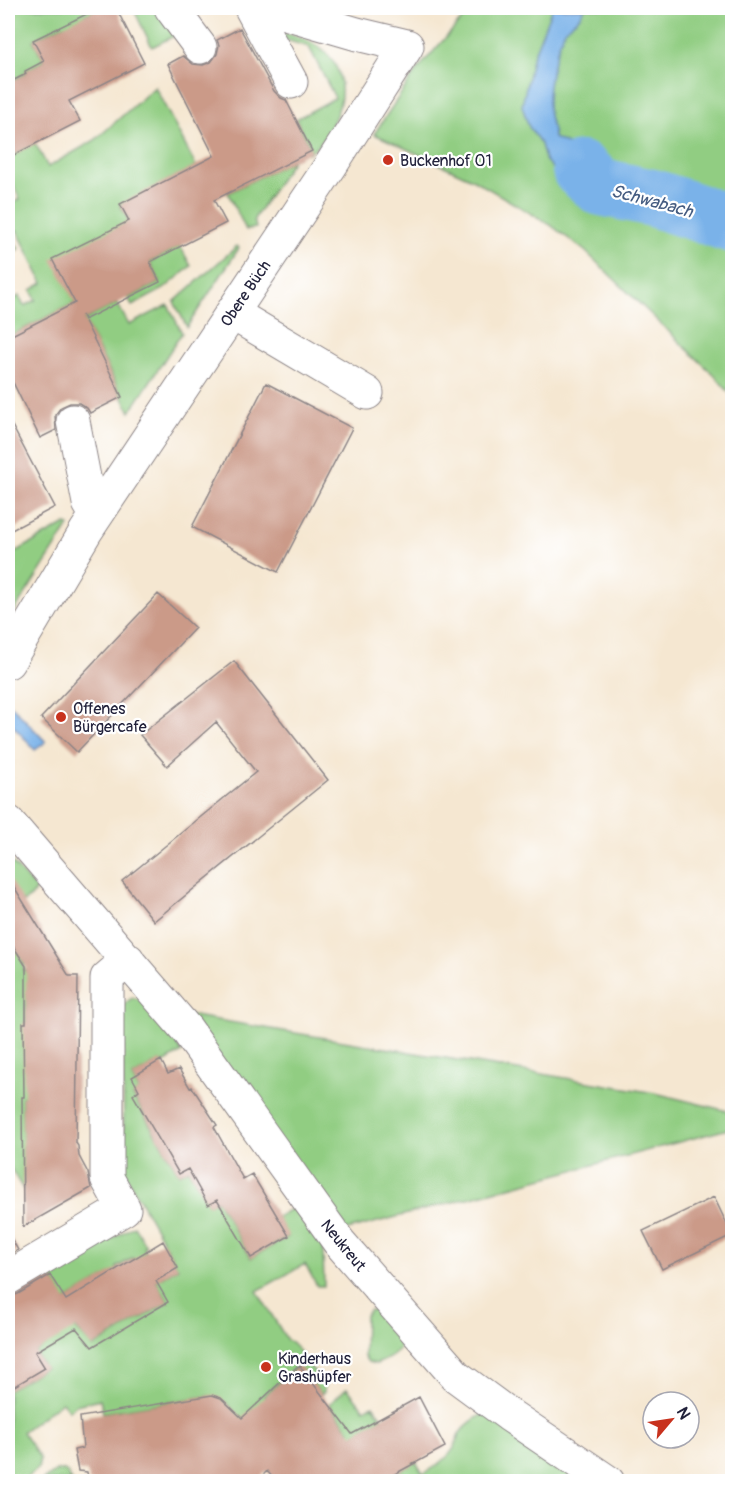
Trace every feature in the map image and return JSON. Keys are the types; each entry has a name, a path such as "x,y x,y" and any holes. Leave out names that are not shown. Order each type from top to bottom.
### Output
{"street":[{"path":"171,8 209,43 196,8"},
{"path":"251,8 291,82"},
{"name":"Obere Büch","path":"8,662 104,504 368,109 407,46 268,8"},
{"path":"232,313 367,393"},
{"path":"82,417 103,482 104,504"},
{"name":"Neukreut","path":"8,822 188,1030 339,1242 456,1376 608,1482"},
{"path":"8,1278 124,1209 107,1178 107,978 128,960"}],"green space":[{"path":"8,8 99,8 85,15 86,19 62,26 33,40 44,61 8,83"},
{"path":"159,8 178,34 152,47 134,10"},
{"path":"472,8 732,8 732,396 716,377 585,251 549,224 472,179 374,134 416,71"},
{"path":"269,29 296,36 321,49 334,64 341,82 338,111 332,125 324,139 309,153 310,147 296,119 335,98 309,47 273,36"},
{"path":"155,87 196,166 120,205 129,221 75,303 8,337 8,302 19,296 24,306 36,300 31,290 43,283 17,230 10,234 19,249 8,256 8,206 20,199 8,174 8,158 35,143 48,167 95,140"},
{"path":"293,160 254,219 256,228 246,230 228,193"},
{"path":"180,246 191,266 164,289 132,306 128,298 160,282 150,262"},
{"path":"237,246 239,248 187,327 174,302"},
{"path":"117,303 129,325 168,305 182,333 130,412 84,320"},
{"path":"66,524 69,526 8,621 8,556"},
{"path":"8,858 36,889 31,897 23,902 21,899 8,907"},
{"path":"8,937 27,972 26,1023 24,1023 37,1097 22,1097 24,1191 8,1164"},
{"path":"132,998 142,999 182,1052 132,1077 139,1090 133,1096 179,1174 188,1169 208,1204 217,1200 251,1258 288,1237 277,1217 294,1207 323,1246 324,1286 317,1286 305,1264 257,1291 287,1340 324,1381 324,1392 321,1394 298,1365 264,1396 277,1411 251,1434 227,1404 214,1397 207,1396 103,1413 100,1399 76,1405 69,1411 62,1402 22,1432 40,1458 38,1468 24,1479 17,1481 8,1479 8,1390 45,1368 35,1352 74,1326 93,1347 168,1302 156,1281 178,1268 124,1172 123,1010 124,1004"},
{"path":"188,1015 655,1093 732,1112 732,1128 340,1232"},
{"path":"134,1226 146,1246 144,1247 146,1253 135,1261 133,1258 117,1267 117,1270 65,1301 49,1273"},
{"path":"370,1310 379,1310 398,1333 400,1340 397,1352 376,1364 368,1362 364,1356 365,1315"},
{"path":"347,1388 364,1409 373,1405 382,1418 339,1442 350,1431 329,1404"},
{"path":"487,1413 584,1482 380,1482 416,1462 423,1474 432,1469 449,1455 466,1426"},
{"path":"58,1470 66,1471 72,1481 41,1481"}],"water":[{"path":"552,8 584,8 579,17 564,32 551,73 548,105 554,138 567,144 575,157 629,182 653,198 612,201 588,197 568,186 545,160 541,144 529,127 522,106 532,59"},
{"path":"11,705 46,742 35,750 8,720 8,708"}],"building":[{"path":"99,8 116,8 144,63 69,101 80,121 8,158 8,83 44,61 33,40"},
{"path":"240,28 274,91 286,100 312,151 214,200 226,223 150,262 160,282 84,320 122,397 90,413 79,403 70,403 61,407 55,415 56,430 40,438 8,372 8,337 75,303 52,259 129,221 120,204 214,156 168,64 183,56 193,64 203,65 211,62 217,54 219,45 217,40"},
{"path":"266,383 352,428 278,572 192,527"},
{"path":"8,418 55,507 8,532"},
{"path":"158,594 195,628 77,752 41,718"},
{"path":"234,661 328,780 154,921 122,881 256,772 216,722 167,766 140,735"},
{"path":"8,877 69,976 78,976 76,1143 79,1156 88,1173 91,1188 23,1227 22,1097 24,1097 23,1023 26,1023 26,966 8,938"},
{"path":"161,1060 168,1074 179,1069 217,1125 214,1127 243,1179 252,1174 289,1236 251,1258 217,1200 208,1205 188,1169 179,1174 133,1095 139,1090 132,1077"},
{"path":"714,1197 732,1235 662,1269 643,1231"},
{"path":"8,1233 18,1250 8,1256"},
{"path":"163,1241 178,1268 156,1281 168,1302 92,1347 76,1328 35,1352 45,1368 8,1390 8,1297 18,1294 50,1275 66,1300"},
{"path":"299,1365 352,1434 419,1397 445,1447 380,1482 277,1482 267,1471 256,1482 89,1482 87,1472 78,1471 74,1450 83,1448 80,1417 212,1395 221,1398 242,1418"}],"waterway":[{"name":"Schwabach","path":"581,170 601,187 653,198 732,224"}],"place":[{"name":"Buckenhof 01","path":"388,160"},
{"name":"Offenes Bürgercafe","path":"61,717"},
{"name":"Kinderhaus Grashüpfer","path":"266,1367"}]}
